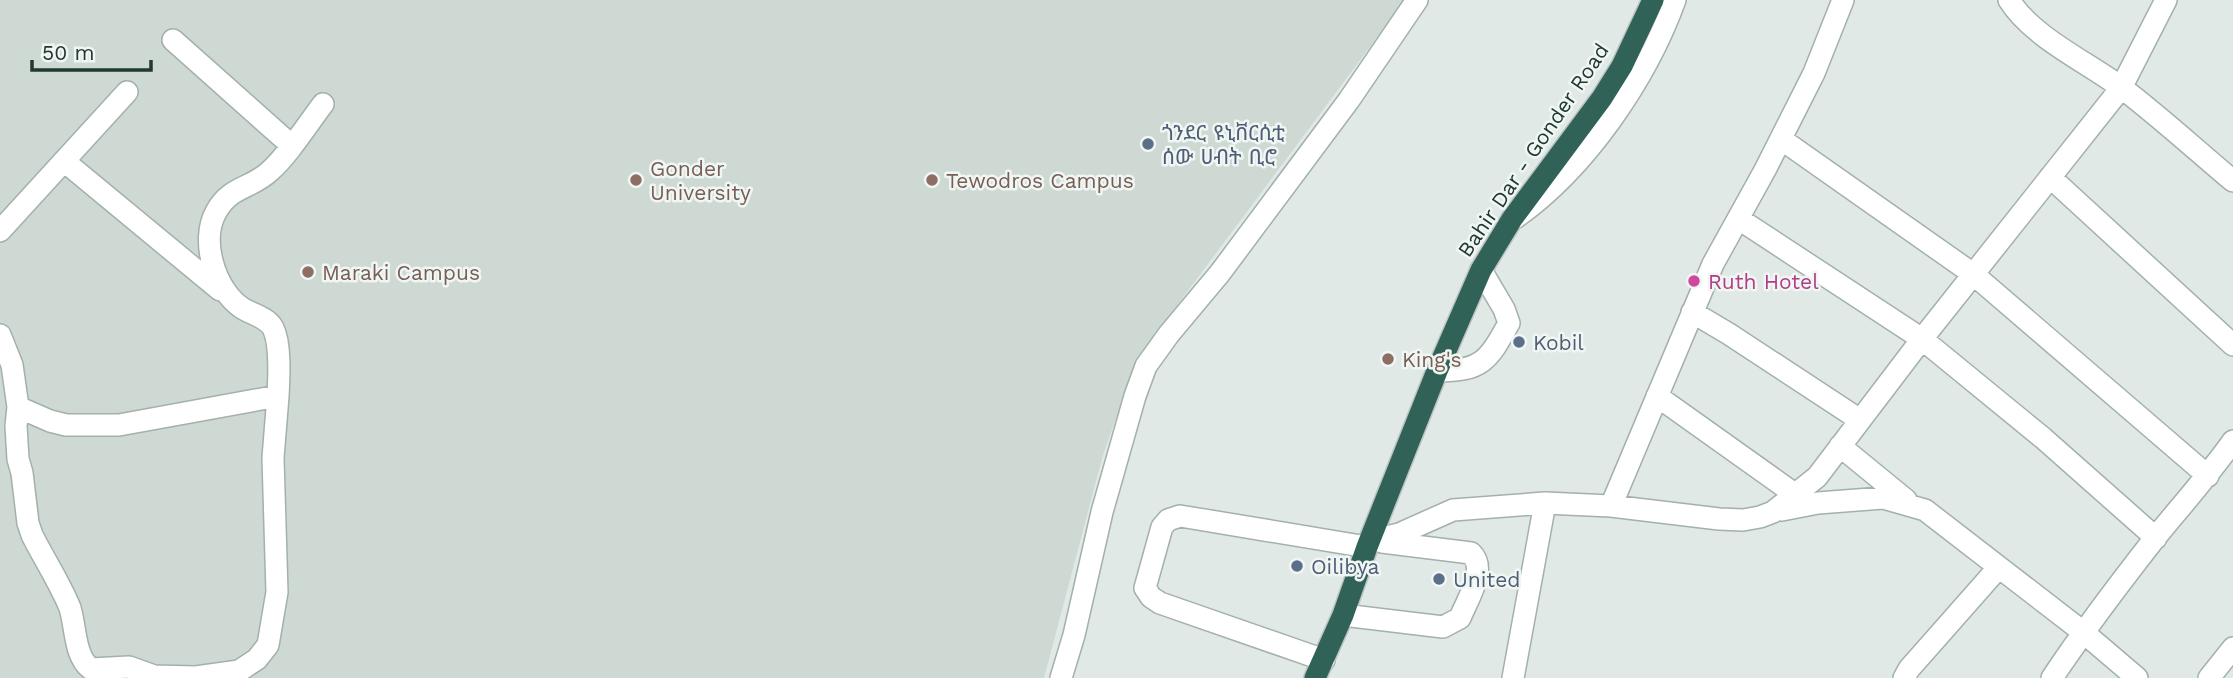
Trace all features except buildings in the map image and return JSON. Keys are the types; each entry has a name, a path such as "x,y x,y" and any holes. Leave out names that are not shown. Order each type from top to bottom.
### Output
{"highway":[{"name":"Bahir Dar - Gonder Road","path":"1320,669 1437,370 1480,270 1512,219 1602,98 1622,66 1653,0"}],"street":[{"path":"1061,678 1074,635 1102,512 1146,366 1236,252 1349,100 1417,0"},
{"path":"1512,219 1541,200 1593,142 1614,114 1652,53 1675,0"},
{"path":"1611,506 1713,264 1814,73 1843,0"},
{"path":"2008,0 2052,41 2122,88 2233,181"},
{"path":"1773,512 1817,477 1922,339 2122,88 2166,0"},
{"path":"173,40 291,145"},
{"path":"0,231 127,92"},
{"path":"228,295 210,262 214,215 235,190 270,171 323,104"},
{"path":"1781,139 1973,274 2208,476"},
{"path":"0,335 12,365 18,407 17,452 28,523 70,609 79,650 77,671 129,667 154,676 195,677 239,671 257,659 268,645 277,592 274,433 279,371 274,331 270,324 241,307 64,161"},
{"path":"2050,177 2233,345"},
{"path":"1739,219 1922,339 2043,438 2156,538"},
{"path":"1437,370 1461,371 1479,363 1492,354 1509,323 1504,309 1480,270"},
{"path":"1692,312 1860,420"},
{"path":"18,407 66,425 119,425 278,396"},
{"path":"1657,396 1796,495"},
{"path":"2052,678 2083,632 2233,441"},
{"path":"1840,446 1916,508"},
{"path":"1368,544 1399,534 1453,510 1545,503 1611,506 1743,520 1818,503 1883,498 1925,510 2083,632 2137,678"},
{"path":"1513,678 1545,503"},
{"path":"1320,669 1151,597 1145,589 1162,527 1168,520 1180,516 1368,544 1471,553 1477,558 1479,570 1460,618 1443,627 1343,615"},
{"path":"1904,678 2000,567"},
{"path":"2209,678 2233,648"}],"shaded area":[{"name":"Gonder University","path":"0,0 1405,0 1137,359 1103,455 1044,678 0,678"}],"place":[{"name":"ጎንደር ዩኒቨርሲቲ ሰው ሀብት ቢሮ","path":"1148,144"},
{"name":"Gonder University","path":"636,180"},
{"name":"Tewodros Campus","path":"932,180"},
{"name":"Maraki Campus","path":"308,272"},
{"name":"Ruth Hotel","path":"1694,281"},
{"name":"Kobil","path":"1519,342"},
{"name":"King's","path":"1388,359"},
{"name":"Oilibya","path":"1297,566"},
{"name":"United","path":"1439,579"}]}
